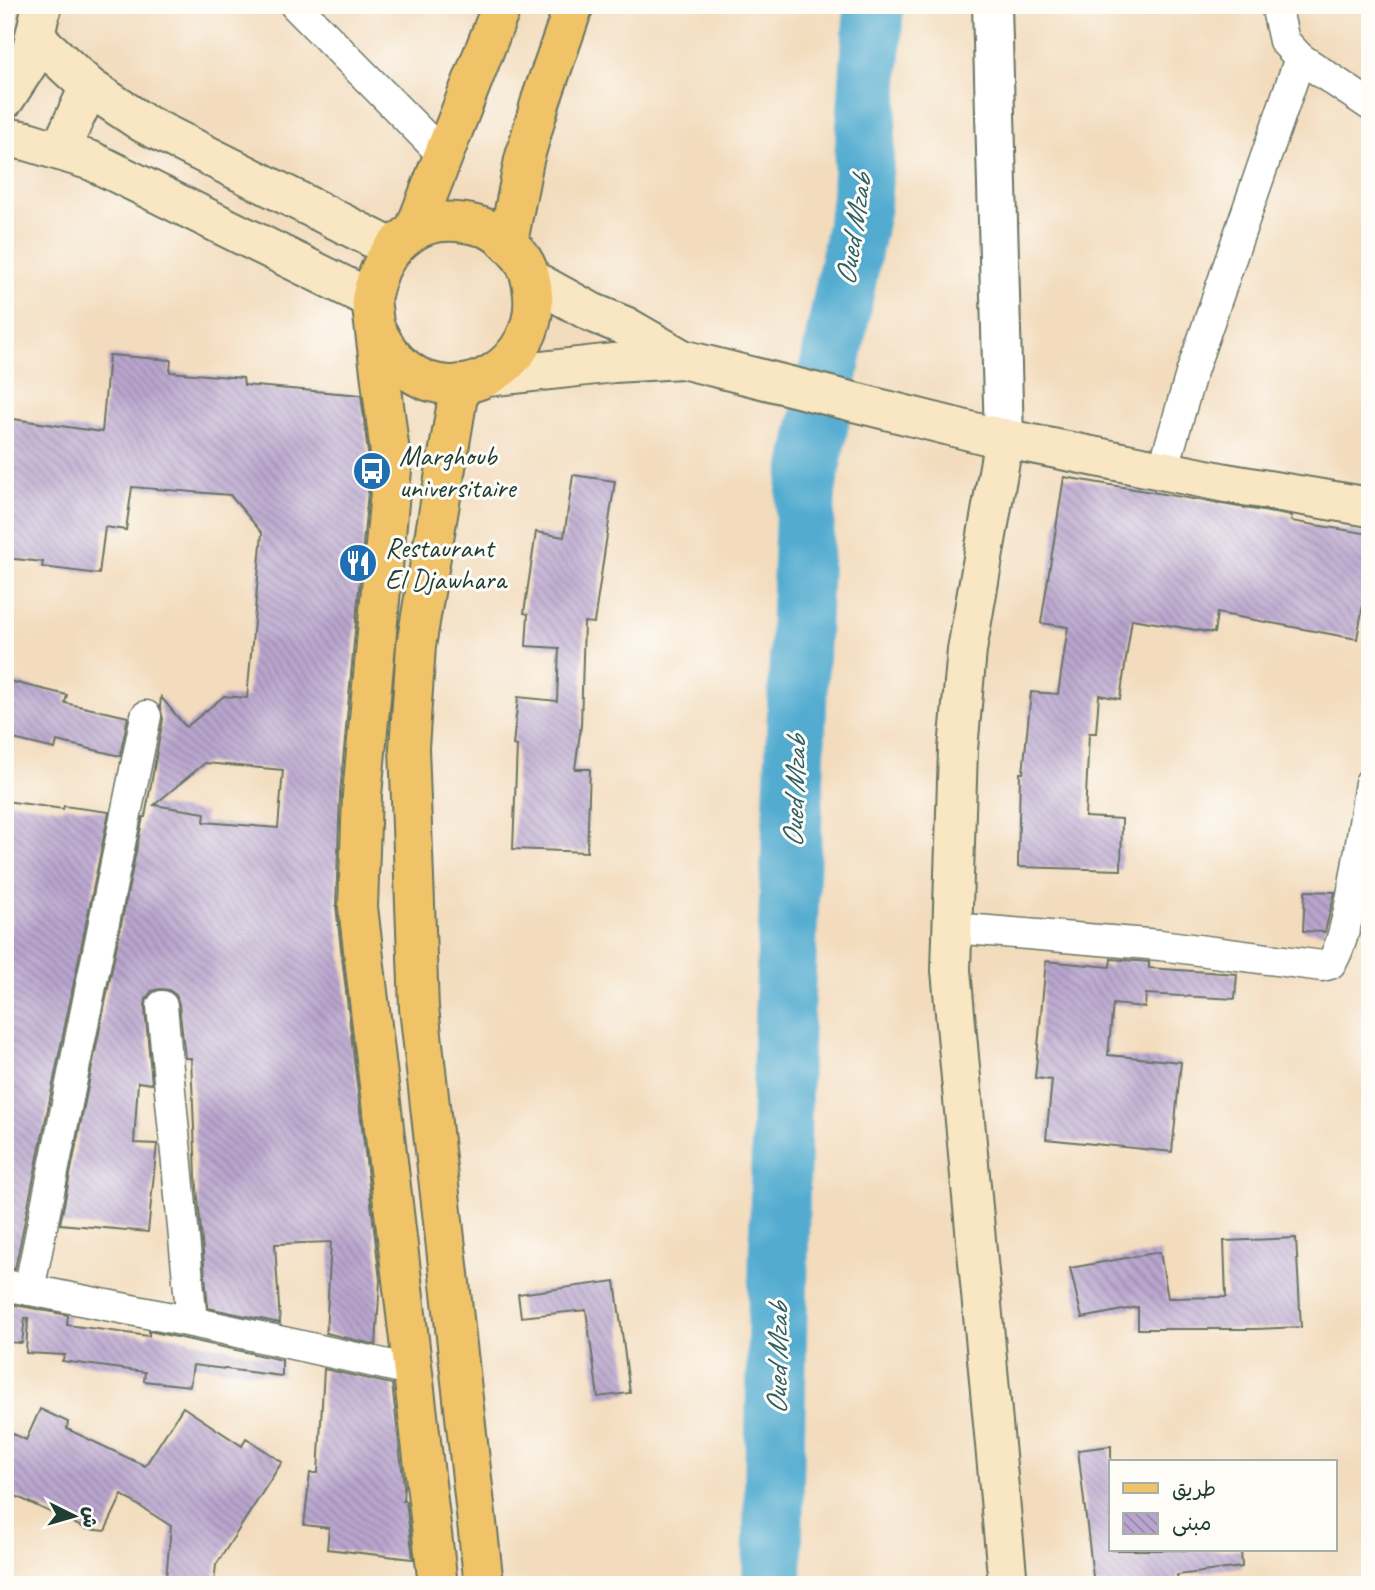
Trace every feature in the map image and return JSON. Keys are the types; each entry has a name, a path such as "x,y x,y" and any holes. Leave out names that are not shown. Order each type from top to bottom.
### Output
{"main road":[{"path":"438,1585 358,907 362,795 392,470 373,313 378,271 403,239 443,155 502,5"},
{"path":"508,242 530,136 575,5"},
{"path":"39,22 89,87 143,123 403,239 438,222 463,221 487,228 508,242 524,261 531,279 535,313 526,340 510,362 474,381 416,646 409,748 419,1008 484,1585"},
{"path":"5,99 22,74 39,22"},
{"path":"60,150 89,87"},
{"path":"5,137 60,150 122,175 373,313 387,352 407,370 432,382 474,381 590,365 694,362"},
{"path":"531,279 591,312 625,326 694,362 993,436 1370,507"},
{"path":"993,436 958,749 951,970 1008,1585"}],"street":[{"path":"295,5 443,155"},
{"path":"992,5 993,436"},
{"path":"1276,5 1284,41 1300,58 1370,105"},
{"path":"1163,470 1191,374 1300,58"},
{"path":"146,716 17,1287 411,1370"},
{"path":"953,928 1160,945 1322,966 1329,964 1335,958 1348,913 1370,783"},
{"path":"162,1006 192,1322"}],"building":[{"path":"109,355 171,360 170,372 243,378 244,385 361,395 370,470 340,793 336,906 380,1280 376,1345 326,1333 331,1242 275,1244 280,1323 208,1308 196,1176 191,1058 185,1058 179,1004 176,995 169,990 152,991 146,999 152,1084 138,1082 134,1143 157,1144 148,1232 60,1224 145,817 163,719 161,697 186,727 224,696 247,698 262,533 230,495 132,487 126,530 105,527 99,574 42,567 43,562 5,558 5,469 13,419 102,432","holes":["205,763 283,770 278,828 204,822 205,813 154,805"]},
{"path":"573,475 615,481 594,623 584,622 581,726 575,769 590,769 587,852 513,849 517,746 513,745 518,697 557,701 559,648 526,646 528,614 524,613 536,532 564,537"},
{"path":"1064,477 1292,516 1291,521 1370,534 1370,600 1364,599 1357,639 1217,613 1214,633 1132,619 1120,699 1099,695 1096,733 1089,733 1085,817 1122,819 1121,870 1018,867 1020,773 1023,773 1031,692 1058,694 1068,627 1041,623"},
{"path":"5,680 67,695 65,703 128,717 120,756 57,741 55,749 5,737"},
{"path":"5,801 109,812 15,1269 5,1268 5,965 11,915 5,915"},
{"path":"1305,891 1335,892 1325,932 1303,931"},
{"path":"1111,959 1149,962 1149,968 1237,974 1235,999 1146,994 1145,1007 1113,1004 1108,1055 1181,1062 1172,1152 1046,1139 1052,1080 1035,1078 1046,961 1110,967"},
{"path":"1296,1238 1301,1327 1138,1329 1138,1307 1082,1318 1070,1268 1160,1252 1168,1298 1226,1297 1224,1241"},
{"path":"615,1281 630,1393 598,1397 586,1310 521,1317 518,1294"},
{"path":"5,1303 68,1315 67,1325 149,1336 149,1331 282,1360 282,1376 193,1365 190,1386 144,1381 145,1372 62,1361 65,1355 26,1353 28,1318 25,1318 22,1343 5,1342"},
{"path":"324,1369 392,1384 404,1486 403,1501 406,1501 413,1559 327,1549 329,1528 304,1525 310,1473 318,1473"},
{"path":"183,1407 242,1446 246,1438 282,1462 216,1565 214,1583 166,1578 171,1526 122,1495 105,1531 86,1529 5,1491 5,1430 26,1440 40,1409 68,1422 67,1429 145,1466"},
{"path":"1111,1446 1109,1552 1241,1552 1242,1567 1177,1575 1178,1585 1094,1585 1078,1450"}],"waterway":[{"name":"Oued Mzab","path":"772,1585 783,1045 806,490 861,205 874,5"}],"place":[{"name":"Marghoub universitaire","path":"372,471"},
{"name":"Restaurant El Djawhara","path":"358,563"}]}
